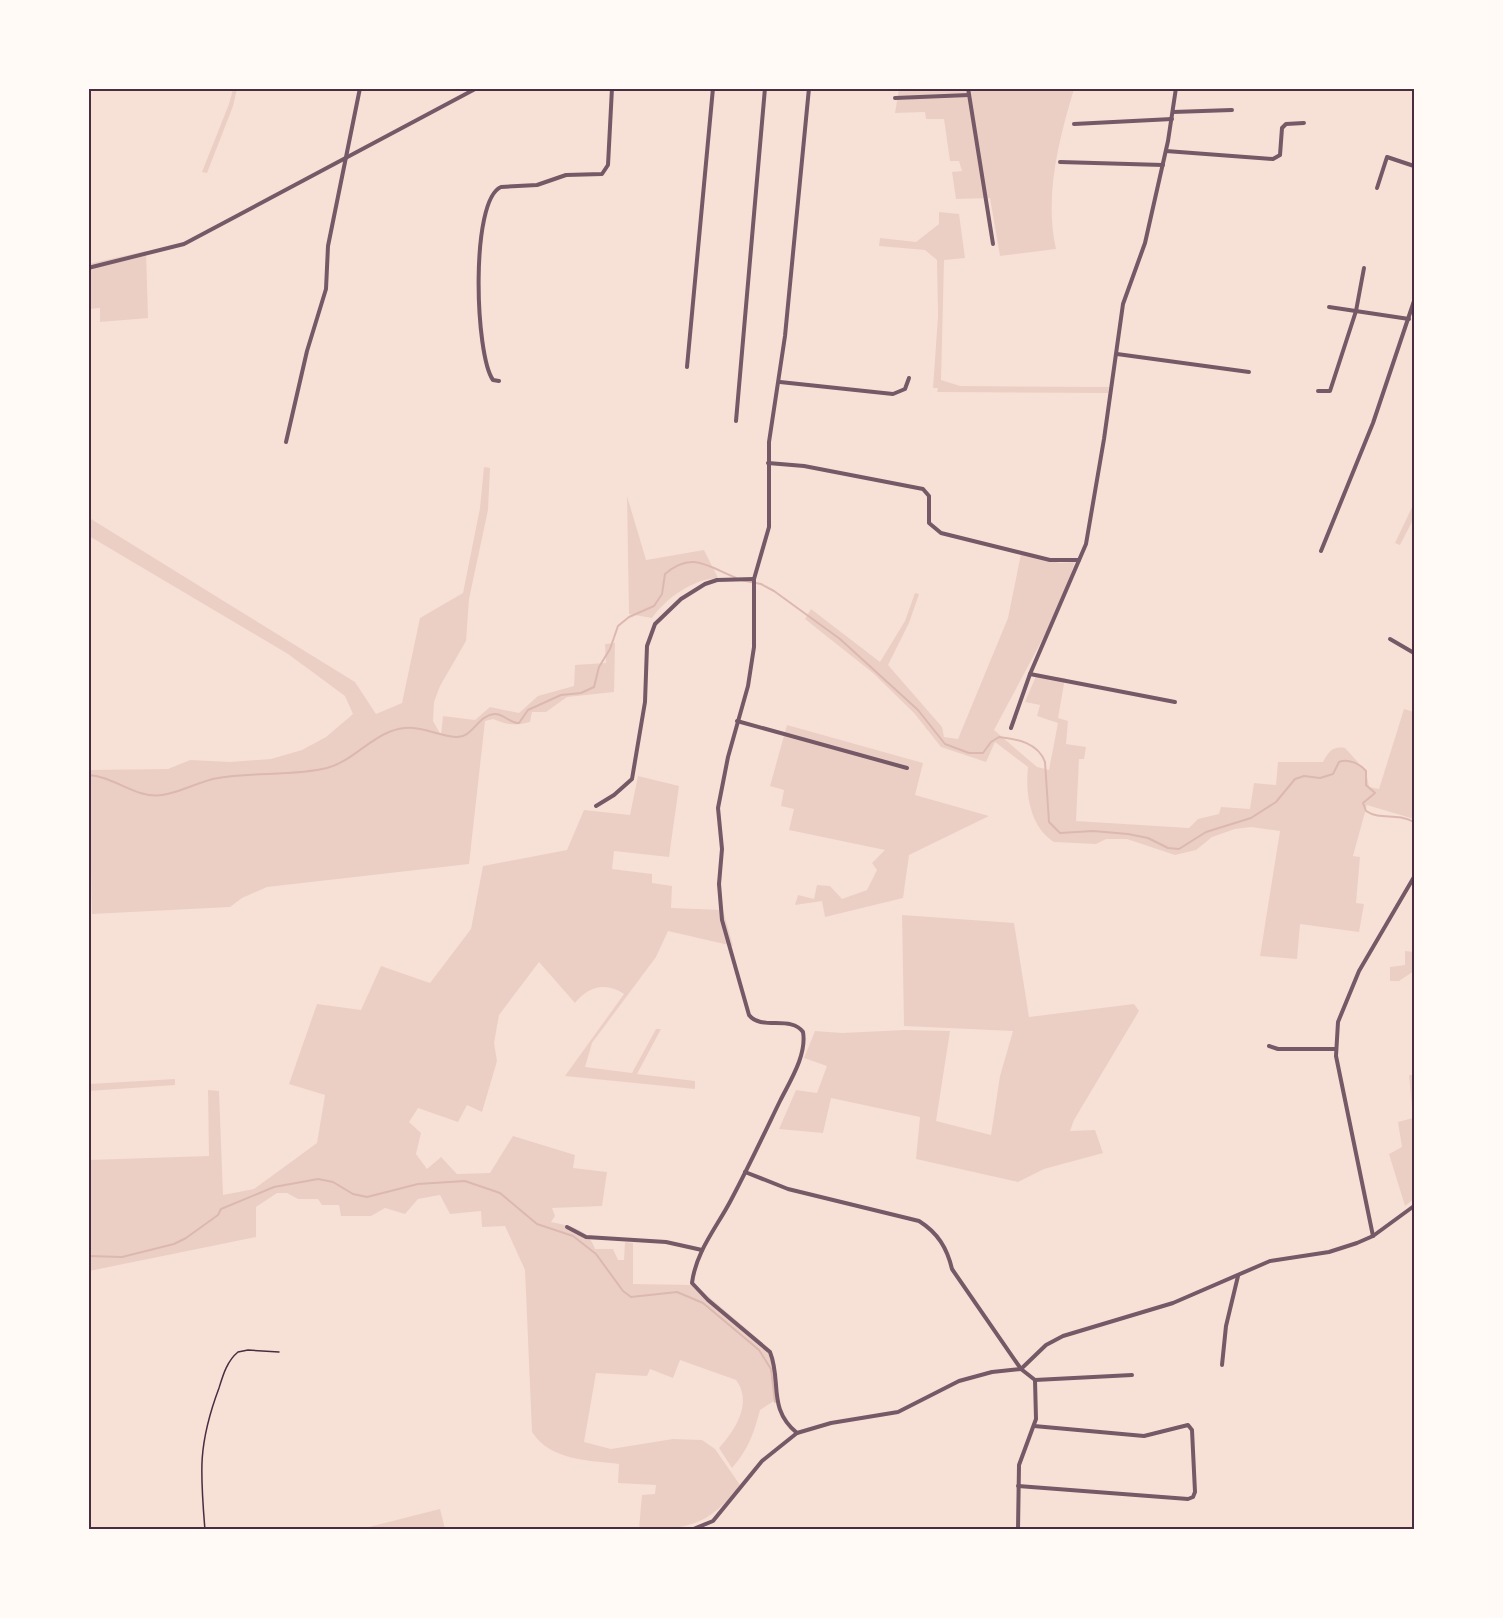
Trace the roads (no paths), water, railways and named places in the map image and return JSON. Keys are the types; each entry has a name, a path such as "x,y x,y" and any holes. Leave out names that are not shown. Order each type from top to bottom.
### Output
{"street":[{"path":"286,442 307,351 326,289 328,246 360,88"},
{"path":"88,268 184,244 477,88"},
{"path":"499,381 493,380 487,370 482,349 479,269 488,201 491,194 501,187 537,185 566,175 602,174 608,165 612,88"},
{"path":"687,367 713,88"},
{"path":"736,421 765,88"},
{"path":"798,1433 785,1420 776,1398 773,1360 770,1352 708,1300 692,1282 694,1267 702,1250 745,1172 797,1068 804,1035 795,1025 752,1019 722,920 718,808 737,721 748,686 754,647 754,579 769,527 769,442 780,382 809,88"},
{"path":"968,88 993,244"},
{"path":"1011,728 1030,674 1086,544 1124,304 1145,243 1166,151 1176,88"},
{"path":"895,98 969,95"},
{"path":"1173,112 1232,110"},
{"path":"1074,124 1172,119"},
{"path":"1166,151 1274,159 1280,155 1282,128 1286,124 1304,123"},
{"path":"1377,188 1387,157 1414,166"},
{"path":"1060,162 1163,165"},
{"path":"1318,391 1330,391 1356,311 1364,268"},
{"path":"1321,551 1373,423 1414,301"},
{"path":"1329,307 1409,319"},
{"path":"1117,354 1249,372"},
{"path":"780,382 893,394 905,389 909,378"},
{"path":"768,462 804,466 922,488 929,496 929,523 941,533 1050,560 1079,560"},
{"path":"596,806 614,795 632,779 645,702 647,646 655,624 681,599 705,584 717,580 754,579"},
{"path":"1390,639 1414,653"},
{"path":"1030,674 1175,702"},
{"path":"737,721 907,768"},
{"path":"1373,1236 1336,1049 1338,1022 1343,1007 1377,939 1414,877"},
{"path":"1269,1046 1278,1049 1336,1049"},
{"path":"745,1172 788,1189 896,1215 926,1225 947,1250 952,1269 1021,1369 1035,1380 1132,1375"},
{"path":"691,1530 713,1521 762,1461 798,1433 831,1423 898,1412 959,1381 1021,1369 1046,1345 1063,1336 1173,1303 1270,1261 1329,1252 1373,1236 1414,1206"},
{"path":"567,1227 586,1237 666,1242 702,1250"},
{"path":"1222,1365 1226,1326 1238,1276"},
{"path":"1018,1530 1019,1465 1034,1426 1037,1403 1035,1380"},
{"path":"1018,1486 1188,1499 1193,1497 1195,1492 1192,1430 1188,1425 1144,1436 1034,1426"}],"waterway":[{"path":"88,775 107,779 143,794 162,795 218,778 327,768 343,761 381,736 399,729 416,728 456,737 467,734 483,719 494,714 519,723 528,710 561,695 581,693 594,687 599,667 610,649 618,626 629,617 654,606 662,594 665,574 675,567 683,563 700,563 736,578"},
{"path":"741,580 761,584 774,591 840,639 918,710 945,744 969,753 983,753 991,742 999,737 1020,741 1038,750 1045,762 1049,822 1060,833 1093,831 1128,834 1148,838 1168,848 1179,849 1206,832 1251,818 1276,802 1295,779 1304,776 1320,778 1333,774 1339,762 1346,761 1357,764 1366,771 1366,785 1375,793 1363,803 1366,811 1377,816 1401,817 1414,822"},
{"path":"88,1256 122,1257 174,1244 218,1215 221,1209 274,1187 318,1179 333,1182 353,1194 367,1197 418,1184 465,1181 500,1193 537,1224 573,1236 596,1254 623,1291 631,1297 677,1292 703,1303 759,1350 771,1369 775,1402"}]}
